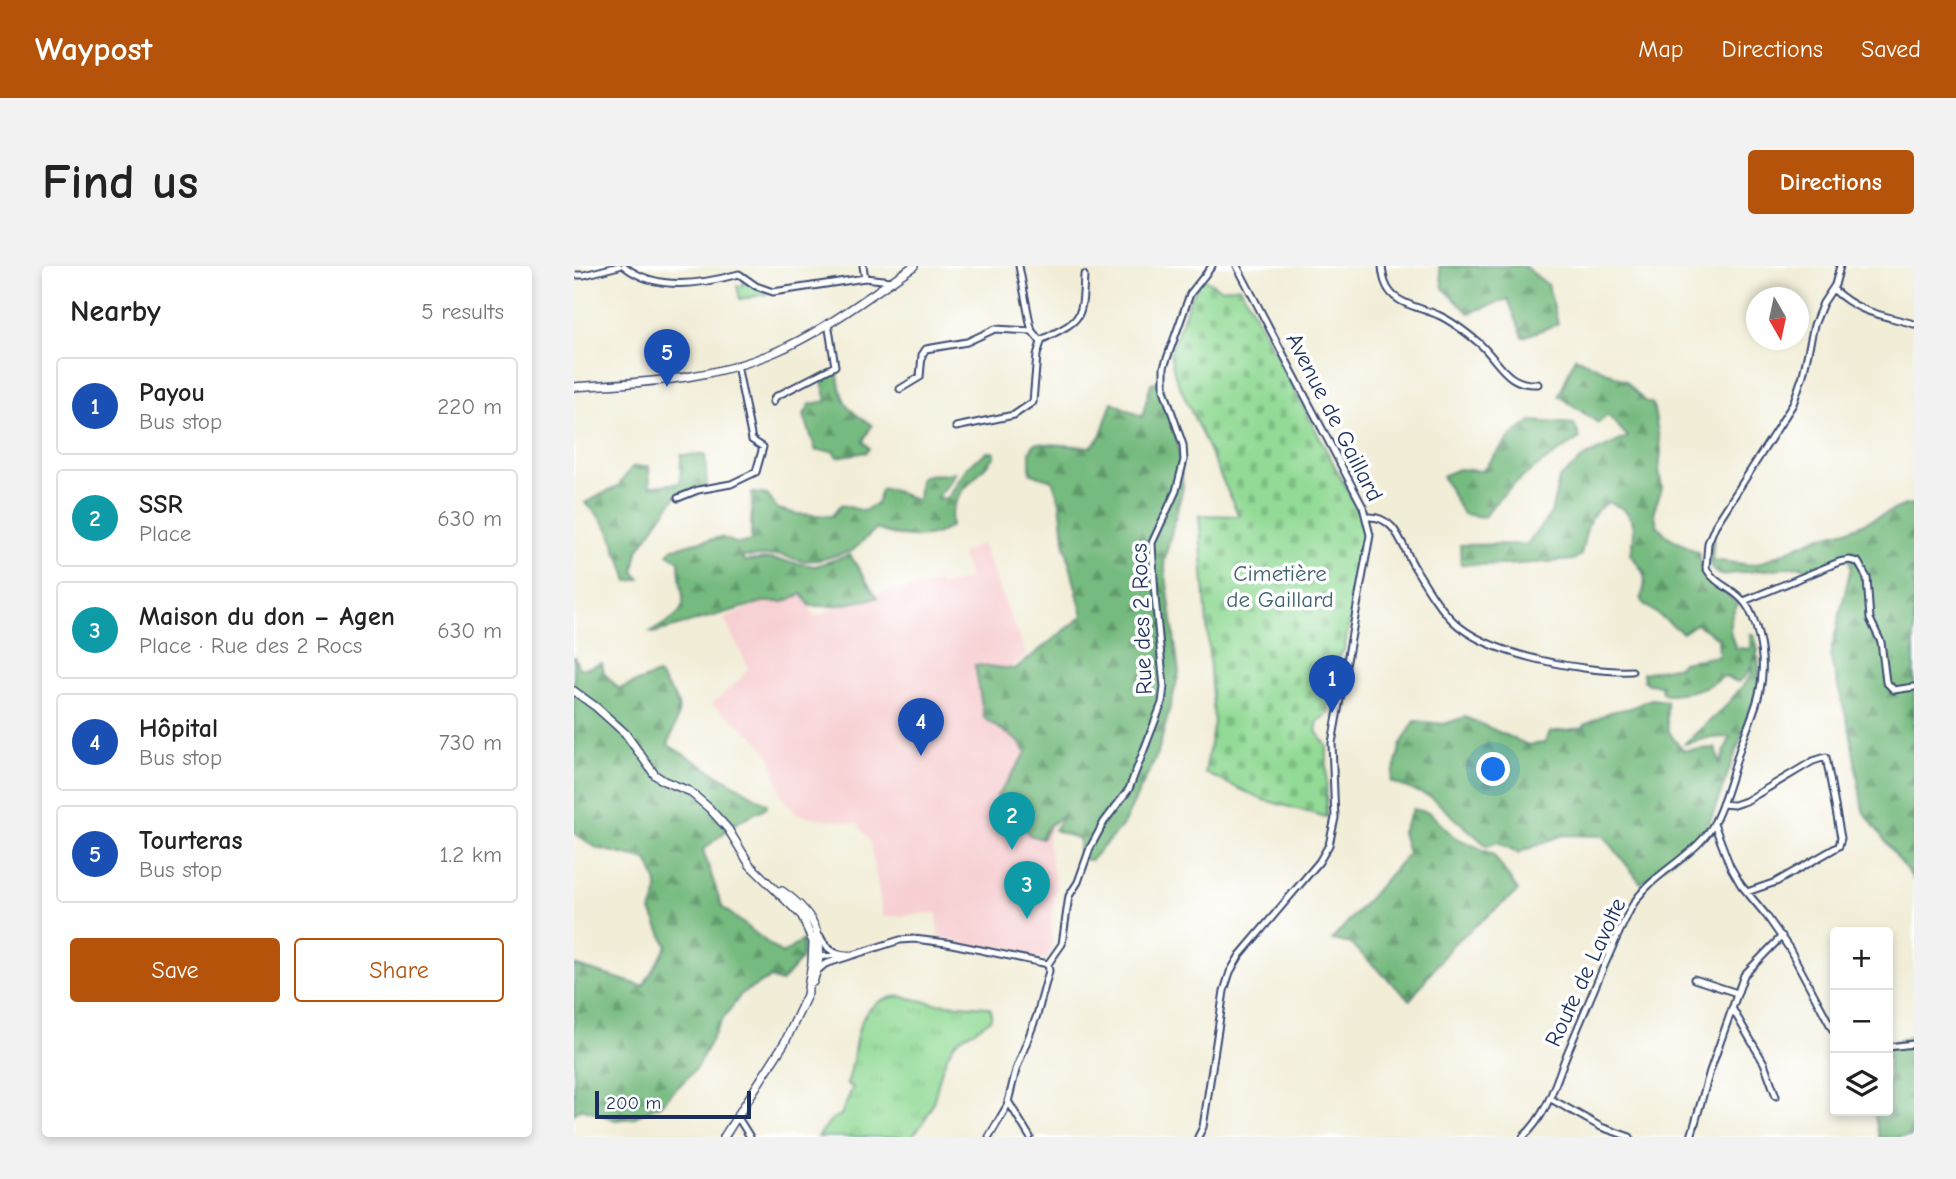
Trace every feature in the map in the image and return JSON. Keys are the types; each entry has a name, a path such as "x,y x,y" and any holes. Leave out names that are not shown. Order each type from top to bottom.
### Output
{"main road":[{"path":"574,387 658,382 691,377 772,354 828,323 914,266"},
{"path":"574,691 596,706 625,733 648,769 694,794 709,808 760,876 805,920 817,961"},
{"path":"724,1137 785,1042 807,996 820,943 816,927 804,908 760,876"}],"street":[{"path":"574,275 621,266 642,278 666,284 739,274 756,286 774,292 868,278 891,281"},
{"path":"739,274 739,270 744,266"},
{"path":"863,266 868,278"},
{"path":"1019,266 1032,331 1041,340"},
{"name":"Rue des 2 Rocs","path":"989,1137 1008,1101 1016,1070 1037,1015 1049,971 1048,964 1062,944 1069,896 1078,882 1090,848 1104,822 1129,789 1162,703 1164,687 1152,543 1177,491 1184,460 1183,445 1164,390 1164,367 1189,296 1212,266"},
{"name":"Avenue de Gaillard","path":"1198,1137 1203,1127 1224,991 1230,972 1240,955 1319,862 1333,834 1335,818 1332,743 1370,534 1367,517 1237,266"},
{"path":"1382,266 1387,288 1394,296 1442,317 1459,328 1479,343 1515,381 1538,384"},
{"path":"1840,266 1833,289 1814,326 1803,375 1793,404 1715,526 1705,559 1707,571 1719,584 1744,601 1839,562 1849,560 1859,563 1867,578 1870,619 1882,644 1885,682 1894,690 1914,687"},
{"path":"1041,340 1072,324 1080,316 1084,275"},
{"path":"868,278 883,286"},
{"path":"1833,289 1848,303 1860,309 1914,324"},
{"path":"773,402 775,397 835,366 828,323"},
{"path":"900,389 920,377 922,355 926,349 967,342 995,329 1032,331"},
{"path":"956,427 1014,415 1033,402 1041,340"},
{"path":"678,498 698,490 731,484 756,472 763,447 752,440 737,365"},
{"path":"1367,517 1381,518 1395,529 1414,567 1437,601 1454,622 1474,636 1496,646 1564,666 1632,671"},
{"name":"Route de Lavolte","path":"1523,1137 1539,1121 1551,1099 1577,1029 1632,905 1651,882 1714,824 1762,675 1759,638 1744,601"},
{"path":"1722,804 1734,805 1746,801 1813,761 1826,757 1841,838 1839,846 1777,882 1747,892"},
{"path":"1714,824 1726,859 1747,892 1782,936 1830,1025"},
{"path":"1707,833 1713,833 1720,838"},
{"path":"816,927 825,944 838,955"},
{"path":"1691,1137 1710,1071 1744,975 1782,936"},
{"path":"817,961 833,962 900,940 923,940 1048,964"},
{"path":"817,961 870,951"},
{"path":"817,961 833,962"},
{"path":"1693,979 1737,993"},
{"path":"1732,1008 1764,1063 1776,1096"},
{"path":"1893,1046 1914,1044"},
{"path":"1551,1099 1601,1127 1630,1137"},
{"path":"1008,1101 1030,1137"},
{"path":"737,1116 750,1137"}],"shaded area":[{"path":"982,544 1026,655 1004,672 1095,740 1081,796 1054,822 1050,831 1048,842 1056,887 1052,945 1048,960 1002,953 938,937 937,913 883,917 870,842 858,824 795,812 782,796 769,754 753,735 712,704 740,679 748,667 724,619 763,602 783,602 802,594 815,617 870,594 902,591 939,582 940,586 947,585 969,579 961,553"}],"green space":[{"path":"1439,266 1524,266 1548,285 1558,324 1523,337 1508,299 1469,313 1443,288"},
{"name":"Cimetière de Gaillard","path":"1203,278 1221,289 1240,286 1357,509 1365,530 1344,650 1338,658 1328,714 1318,721 1316,731 1327,746 1326,817 1264,800 1205,773 1214,722 1199,515 1239,516 1175,376 1170,353 1191,297"},
{"path":"744,281 767,294 740,299 737,286 742,286"},
{"path":"1575,357 1626,381 1644,401 1653,404 1661,450 1659,471 1662,488 1654,510 1657,525 1667,536 1699,553 1703,574 1738,604 1730,626 1736,648 1750,649 1750,634 1754,634 1758,651 1754,660 1758,657 1760,678 1750,714 1707,830 1641,883 1604,836 1563,835 1518,853 1498,842 1487,846 1431,797 1391,782 1401,744 1415,721 1444,724 1465,717 1528,745 1544,743 1550,732 1582,728 1610,712 1631,708 1651,699 1667,701 1668,728 1684,750 1715,748 1720,764 1730,737 1707,738 1684,744 1724,708 1751,676 1753,664 1747,675 1738,682 1724,676 1710,685 1688,692 1664,694 1662,685 1644,681 1643,673 1679,666 1682,662 1719,656 1718,638 1696,624 1683,633 1644,604 1641,598 1645,579 1631,555 1634,529 1630,516 1625,511 1609,502 1596,511 1584,538 1581,555 1573,560 1504,565 1461,564 1460,545 1527,544 1551,513 1559,479 1584,457 1628,437 1608,415 1598,423 1559,396"},
{"path":"837,370 840,389 846,403 855,414 872,425 863,441 869,448 867,452 837,457 833,451 816,451 804,415 810,404 827,401 821,377"},
{"path":"1160,381 1178,446 1183,488 1164,561 1179,673 1158,753 1123,825 1091,860 1079,859 1079,839 1054,830 1064,814 1049,826 1042,839 1029,835 1018,816 1025,802 997,796 1026,753 1019,742 984,718 975,665 1015,669 1083,616 1065,545 1060,502 1052,480 1030,473 1030,451 1035,443 1091,447 1100,437 1112,402 1142,417 1151,383"},
{"path":"1531,421 1574,424 1580,438 1516,483 1484,517 1463,514 1442,476 1458,469 1482,471 1510,437"},
{"path":"987,452 995,452 995,456 959,496 951,515 951,526 933,535 895,535 876,529 852,551 819,560 803,561 780,555 742,557 744,561 770,559 815,566 850,555 877,598 834,606 810,606 802,594 783,602 763,602 650,632 675,616 683,604 679,561 668,554 673,548 721,537 738,544 751,541 752,493 767,495 778,509 797,514 832,516 841,505 864,511 878,502 880,490 890,489 918,501 920,478 956,471 937,498 948,498 968,466"},
{"path":"681,455 705,455 707,487 678,494 638,550 634,571 640,579 628,581 621,559 615,551 613,538 600,518 585,503 618,486 632,467 649,466 650,486 680,483"},
{"path":"1914,504 1914,880 1863,811 1850,731 1830,656 1851,567 1849,558 1837,560 1813,571 1801,566 1719,575 1711,566 1709,556 1714,534 1712,560 1751,565 1819,537 1851,529 1905,505"},
{"path":"574,656 579,668 602,663 604,673 619,689 658,674 673,694 678,707 668,745 767,804 767,807 734,824 703,850 722,907 782,954 803,940 802,958 781,982 770,978 742,993 721,1022 695,1070 660,1105 633,1118 616,1120 581,1108 574,1114 574,965 643,986 667,946 651,911 657,885 647,860 597,848 574,833"},
{"path":"1413,809 1430,813 1454,837 1493,854 1518,891 1453,944 1410,1000 1351,944 1332,940 1408,854 1402,832"},
{"path":"899,996 933,1003 987,1007 991,1009 991,1018 960,1038 952,1047 928,1114 911,1137 818,1137 833,1118 841,1115 853,1087 847,1084 864,1017 871,1007 883,1000"},
{"path":"1914,1036 1914,1137 1879,1137 1875,1116 1893,1116 1893,1042"}],"place":[{"name":"Tourteras","path":"667,387"},
{"name":"Payou","path":"1332,713"},
{"name":"Hôpital","path":"921,756"},
{"name":"SSR","path":"1012,850"},
{"name":"Maison du don – Agen","path":"1027,919"}]}
